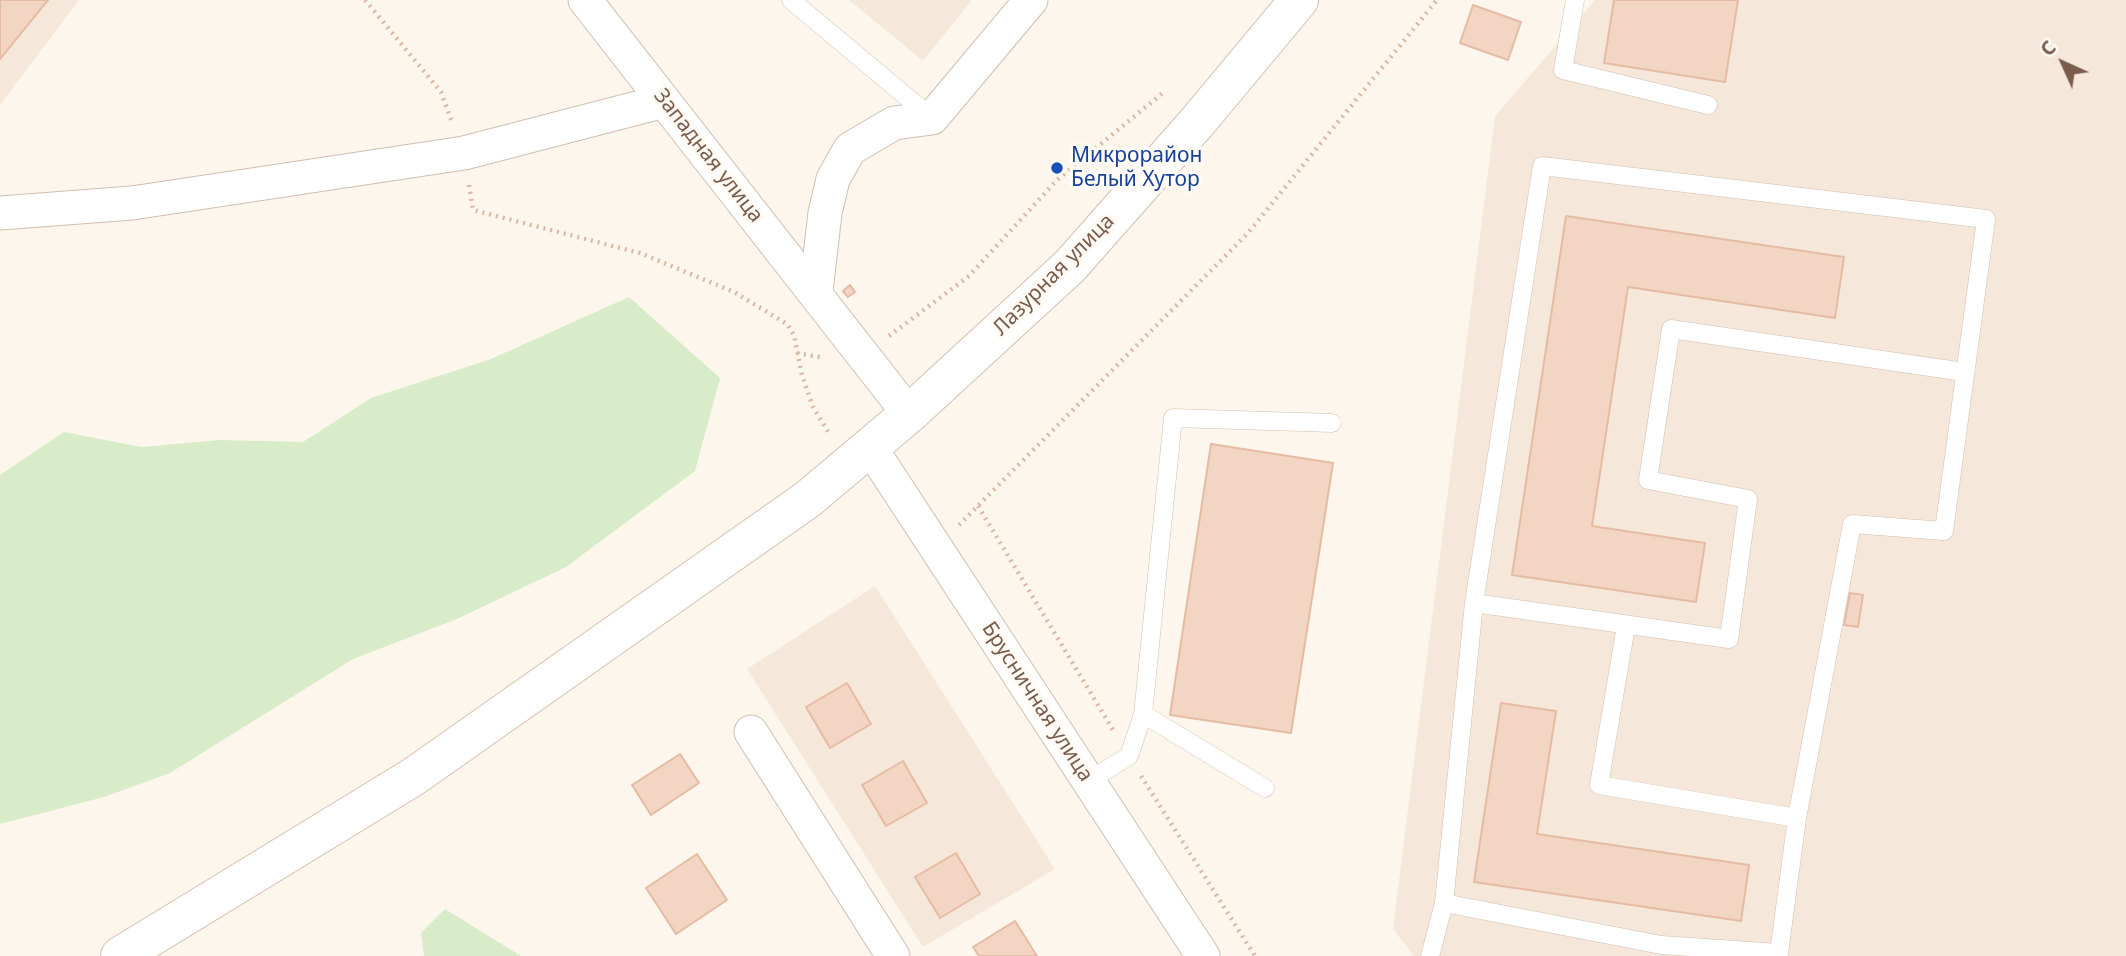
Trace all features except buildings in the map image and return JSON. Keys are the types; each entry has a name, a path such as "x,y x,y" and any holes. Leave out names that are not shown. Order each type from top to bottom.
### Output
{"street":[{"name":"Западная улица","path":"585,0 909,414"},
{"path":"823,301 825,213 833,179 850,149 894,123 932,118 1031,0"},
{"name":"Лазурная улица","path":"120,956 413,777 797,507 909,414 1070,266 1199,120 1299,0"},
{"path":"0,213 132,202 464,153 664,101"},
{"name":"Брусничная улица","path":"859,456 936,548 1203,956"},
{"path":"751,732 893,956"}],"lane":[{"path":"791,0 932,118"},
{"path":"1575,0 1563,70 1708,105"},
{"path":"1430,956 1444,903 1474,603 1542,166 1986,219 1944,531 1852,524 1797,818 1779,953 1656,950 1444,903"},
{"path":"1474,603 1729,639 1748,499 1648,480 1671,329 1964,372"},
{"path":"1088,781 1129,756 1143,714 1173,418 1332,423"},
{"path":"1626,626 1599,785 1797,818"},
{"path":"1143,714 1265,788"}],"path":[{"path":"365,0 441,92 464,153 473,210 640,253 734,292 786,324 794,335 813,407 859,456"},
{"path":"936,548 1248,233 1437,0"},
{"path":"797,354 828,359 864,356 969,276 1057,180 1164,92"}],"shaded area":[{"path":"0,0 79,0 0,105"},
{"path":"849,0 972,0 923,61"},
{"path":"1595,0 2126,0 2126,956 1414,956 1393,929 1495,116"},
{"path":"875,586 1055,869 923,947 747,669"}],"green space":[{"path":"629,297 720,378 695,471 566,567 457,619 353,659 170,773 104,797 0,824 0,475 64,432 141,447 220,440 303,442 371,398 491,359"},
{"path":"445,909 521,956 424,956 421,933"}],"place":[{"name":"Микрорайон Белый Хутор","path":"1057,168"}]}
